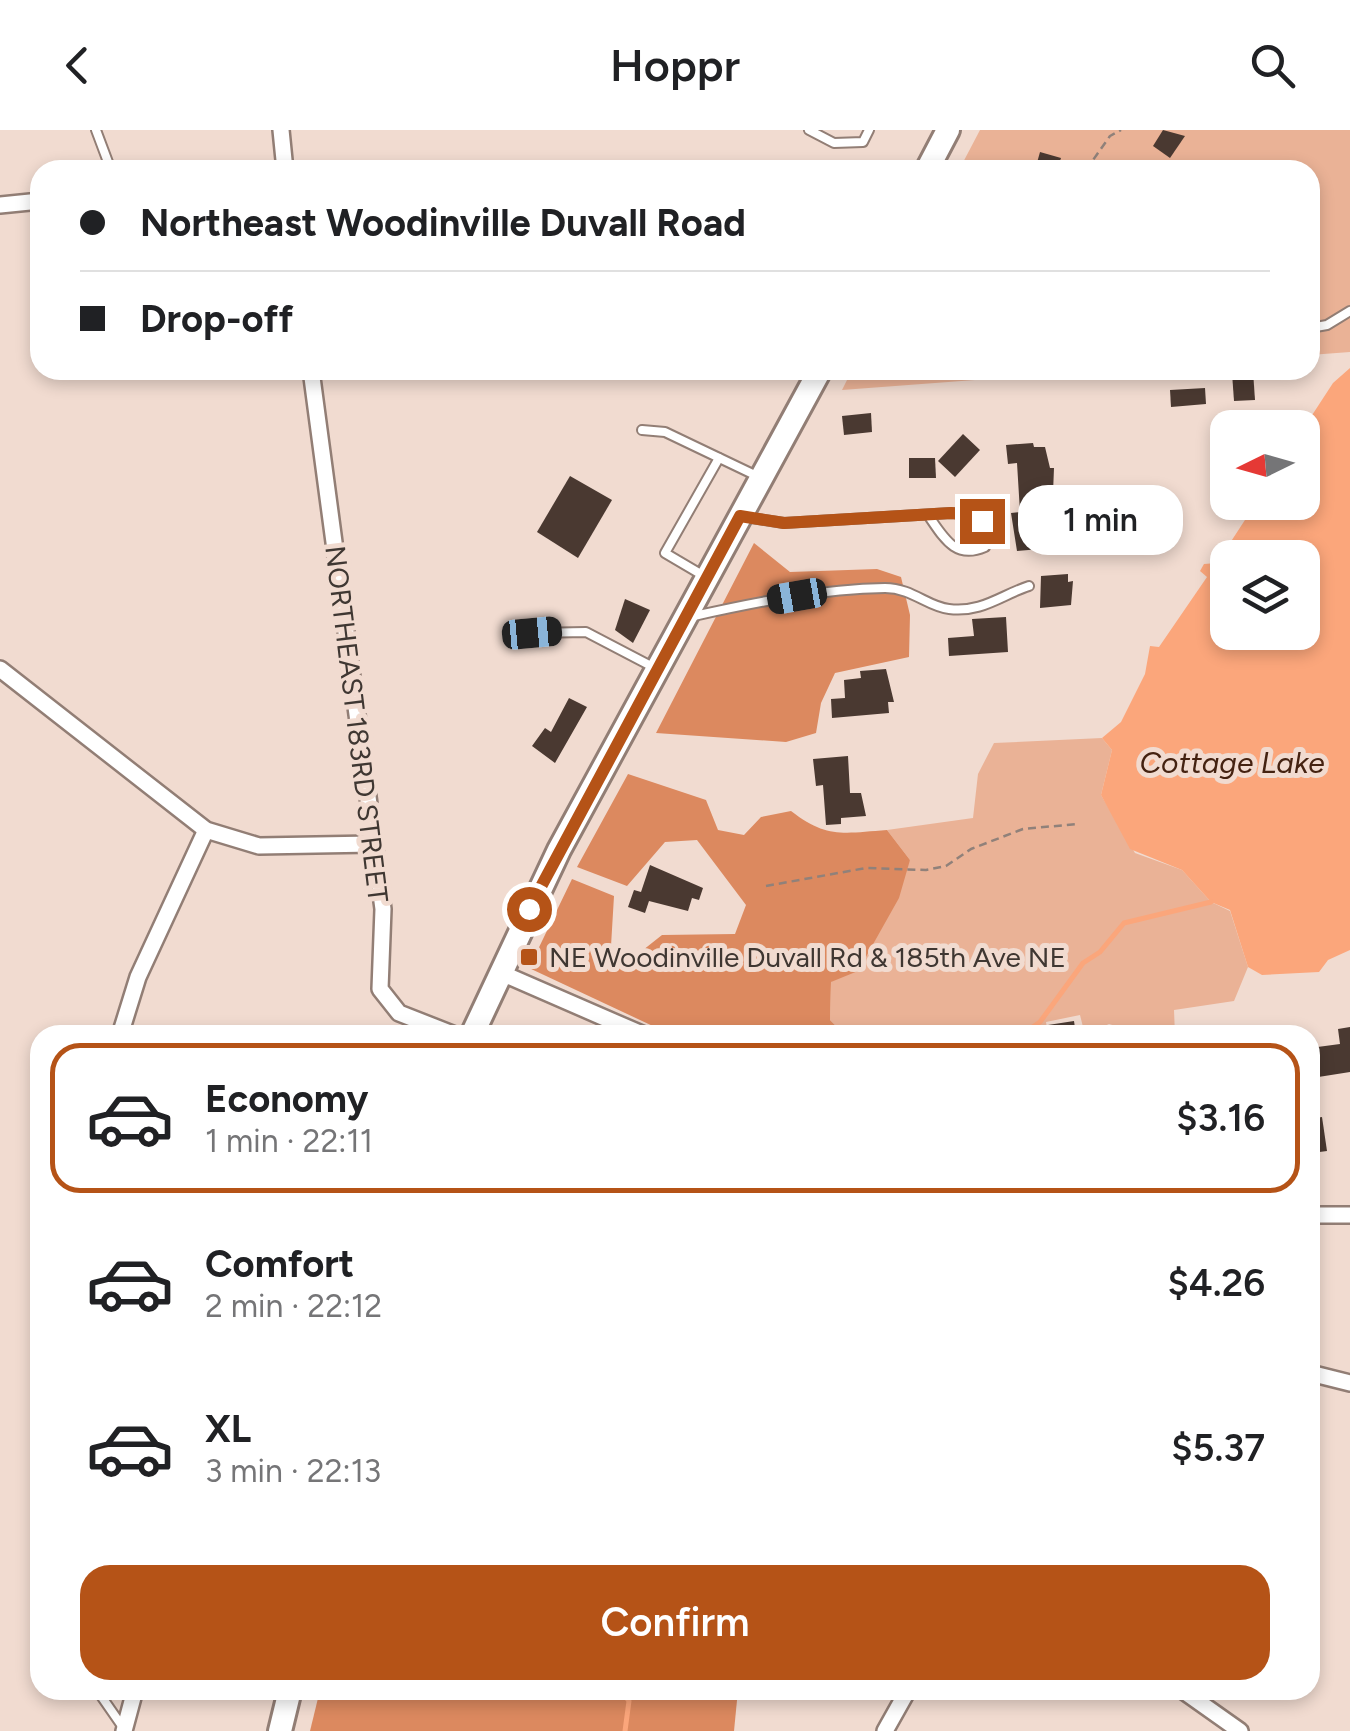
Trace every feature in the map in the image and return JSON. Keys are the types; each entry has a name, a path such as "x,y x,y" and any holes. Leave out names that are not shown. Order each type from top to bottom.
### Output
{"main road":[{"path":"932,160 948,130"},
{"path":"476,1025 499,972 657,670 815,380"},
{"path":"280,1731 288,1700"}],"street":[{"path":"281,130 285,160"},
{"path":"0,205 30,202"},
{"name":"NORTHEAST 183RD STREET","path":"312,380 382,909 380,990 399,1013 430,1025"},
{"path":"0,669 206,830 259,846 374,844"},
{"path":"123,1025 138,977 206,830"},
{"path":"499,972 621,1025"},
{"path":"1320,1215 1350,1215"},
{"path":"1320,1376 1350,1383"},
{"path":"124,1730 132,1700"},
{"path":"885,1731 902,1700"},
{"path":"1196,1700 1240,1731"}],"lane":[{"path":"96,130 107,160"},
{"path":"810,130 834,143 863,142 870,130"},
{"path":"1320,326 1350,311"},
{"path":"642,430 665,432 761,478"},
{"path":"707,578 664,554 719,458"},
{"path":"740,516 784,523 928,514 974,515 982,521 985,547 970,553 953,548 928,514"},
{"path":"685,618 797,596 889,588 913,592 946,610 983,606 1028,586"},
{"path":"532,633 586,632 657,670"},
{"path":"104,1700 124,1730"}],"path":[{"path":"1093,160 1110,136 1121,130"},
{"path":"766,886 878,867 926,870 946,866 971,849 1023,829 1077,824"}],"shaded area":[{"path":"980,130 1350,130 1350,352 1320,354 1320,160 964,160"},
{"path":"847,380 975,380 842,390"},
{"path":"754,543 790,572 877,569 901,577 910,615 909,657 835,673 821,703 816,733 786,742 656,733"},
{"path":"1102,738 1112,750 1101,795 1135,853 1182,870 1211,902 1230,911 1248,967 1234,1001 1174,1010 1175,1025 1082,1025 1080,1015 1046,1022 1046,1025 835,1025 830,1020 831,982 910,860 887,830 973,818 978,774 994,743"},
{"path":"628,774 706,800 718,830 744,835 761,817 791,811 826,830 887,830 910,860 899,898 858,971 831,982 830,1020 835,1025 651,1025 529,968 572,879 614,896 611,946 638,954 662,935 735,934 746,905 697,840 665,842 627,886 577,867"},
{"path":"318,1700 737,1700 734,1731 310,1731"}],"water":[{"name":"Cottage Lake","path":"1350,368 1350,950 1328,960 1319,972 1262,975 1248,967 1230,910 1211,902 1182,870 1130,849 1101,795 1112,750 1102,738 1121,722 1145,674 1150,646 1159,647 1207,577 1200,571 1204,564 1210,564 1210,650 1320,650 1320,540 1232,540 1245,520 1320,520 1320,410 1315,410 1333,383"}],"building":[{"path":"1163,130 1185,136 1170,158 1153,146"},
{"path":"1040,152 1061,158 1060,160 1038,160"},
{"path":"1232,380 1254,380 1255,400 1234,401"},
{"path":"1205,388 1206,404 1171,407 1170,390"},
{"path":"871,413 872,432 844,435 842,416"},
{"path":"963,434 980,450 955,477 938,461"},
{"path":"1033,443 1034,447 1045,447 1050,468 1054,468 1053,493 1042,494 1050,537 1039,538 1040,549 1017,551 1011,513 1020,512 1017,463 1008,464 1006,445"},
{"path":"909,458 935,458 936,478 909,478"},
{"path":"570,476 612,500 578,558 537,532"},
{"path":"1068,574 1068,582 1073,581 1071,605 1040,608 1041,576"},
{"path":"625,599 650,610 633,643 615,630"},
{"path":"1006,617 1008,652 949,656 948,638 974,636 972,619"},
{"path":"886,669 894,702 888,702 889,713 832,718 831,699 845,698 844,680 861,678 860,671"},
{"path":"569,698 587,707 555,763 532,746 545,728 551,732"},
{"path":"848,756 850,793 861,793 866,816 841,818 841,824 826,825 823,785 816,786 813,759"},
{"path":"650,865 703,888 699,900 692,898 688,911 649,901 645,913 628,907 634,890 641,892"},
{"path":"1350,1027 1350,1072 1320,1077 1320,1047 1340,1044 1338,1029"},
{"path":"1320,1117 1327,1151 1320,1152"}],"waterway":[{"path":"1036,1025 1083,963 1100,952 1124,923 1211,902"},
{"path":"625,1731 628,1700"}],"place":[{"name":"NE Woodinville Duvall Rd & 185th Ave NE","path":"529,957"}],"route":[{"path":"529,909 740,516 784,523 951,513 974,515 982,521"}]}
